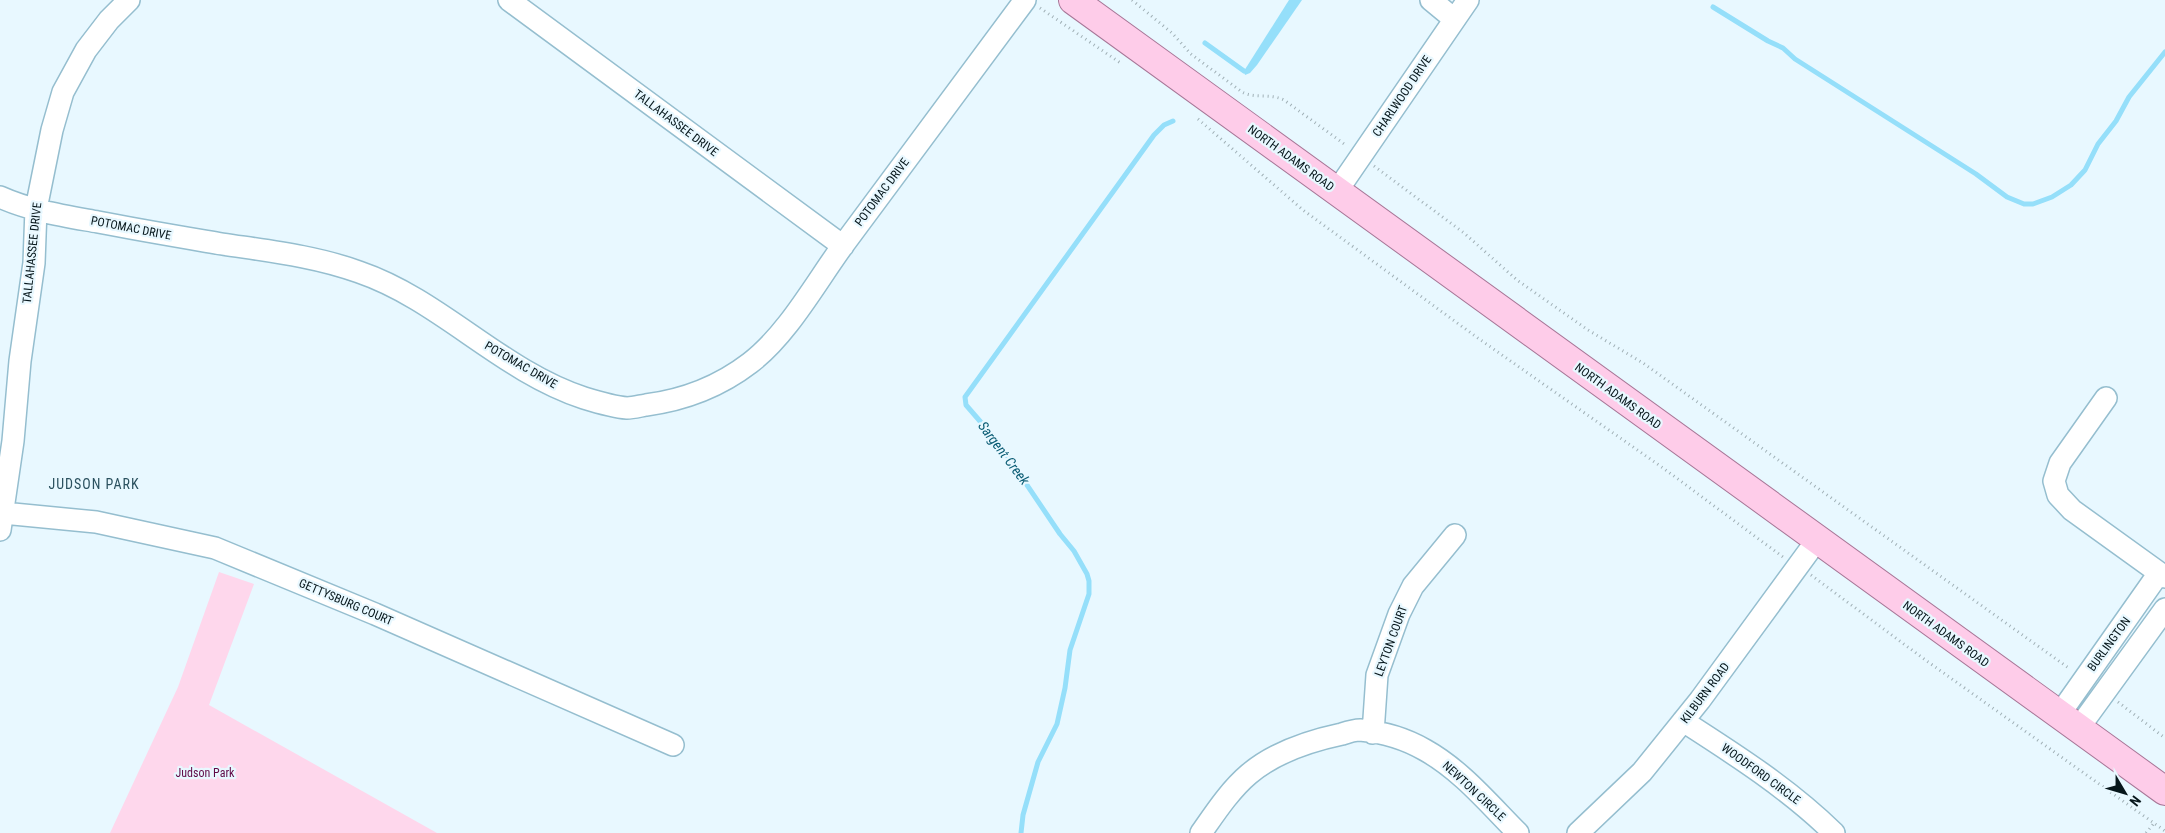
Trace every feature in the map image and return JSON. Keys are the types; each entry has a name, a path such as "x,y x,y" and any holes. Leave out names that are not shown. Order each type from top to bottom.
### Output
{"main road":[{"name":"NORTH ADAMS ROAD","path":"1073,0 2165,791"}],"street":[{"name":"TALLAHASSEE DRIVE","path":"1,522 14,441 20,361 34,263 36,209 52,130 63,92 86,50 109,20 129,0"},
{"name":"TALLAHASSEE DRIVE","path":"509,0 843,246"},
{"name":"POTOMAC DRIVE","path":"0,197 17,205 36,209 177,237 313,259 359,272 400,289 452,321 498,354 547,383 585,398 629,408 671,402 726,379 750,363 774,342 1025,0"},
{"path":"1431,0 1454,19"},
{"name":"CHARLWOOD DRIVE","path":"1337,191 1468,0"},
{"path":"2106,398 2060,463 2054,481 2058,495 2072,510 2162,575"},
{"name":"GETTYSBURG COURT","path":"1,522 96,522 215,548 375,614 673,745"},
{"name":"LEYTON COURT","path":"1373,732 1377,675 1399,614 1414,586 1455,535"},
{"name":"KILBURN ROAD","path":"1578,833 1642,772 1683,721 1817,540"},
{"name":"BURLINGTON","path":"2068,722 2162,575"},
{"name":"BURLINGTON","path":"2068,722 2165,610"},
{"name":"WOODFORD CIRCLE","path":"1683,721 1779,786 1815,814 1834,833"},
{"name":"NEWTON CIRCLE","path":"1201,833 1226,799 1248,774 1289,749 1324,737 1359,730 1397,737 1425,749 1448,765 1478,791 1518,833"}],"path":[{"path":"1132,0 1172,33 1191,54 1242,92 1248,95 1277,97 1352,150"},
{"path":"1046,12 1127,67"},
{"path":"1197,118 1303,210 1786,559"},
{"path":"1372,165 1464,233 1522,283 1596,336 1643,363 2074,671"},
{"path":"1809,574 1924,659 2165,831"},
{"path":"2113,699 2165,738"},
{"path":"2146,833 2154,823"}],"green space":[{"name":"Judson Park","path":"219,572 254,584 209,705 437,833 110,833 178,687"}],"water":[{"path":"1289,0 1302,0 1257,65 1250,73 1245,75 1244,71"}],"waterway":[{"path":"1713,7 1768,41 1783,48 1795,59 1976,174 2007,197 2024,204 2033,204 2052,197 2071,185 2085,170 2098,144 2116,121 2129,97 2165,52"},
{"path":"1205,43 1244,71"},
{"name":"Sargent Creek","path":"1021,833 1023,815 1038,762 1057,724 1065,688 1070,650 1089,594 1089,581 1074,551 1060,534 998,442 966,405 965,397 1154,135 1164,125 1173,121"}],"district":[{"name":"JUDSON PARK","path":"94,484"}]}
